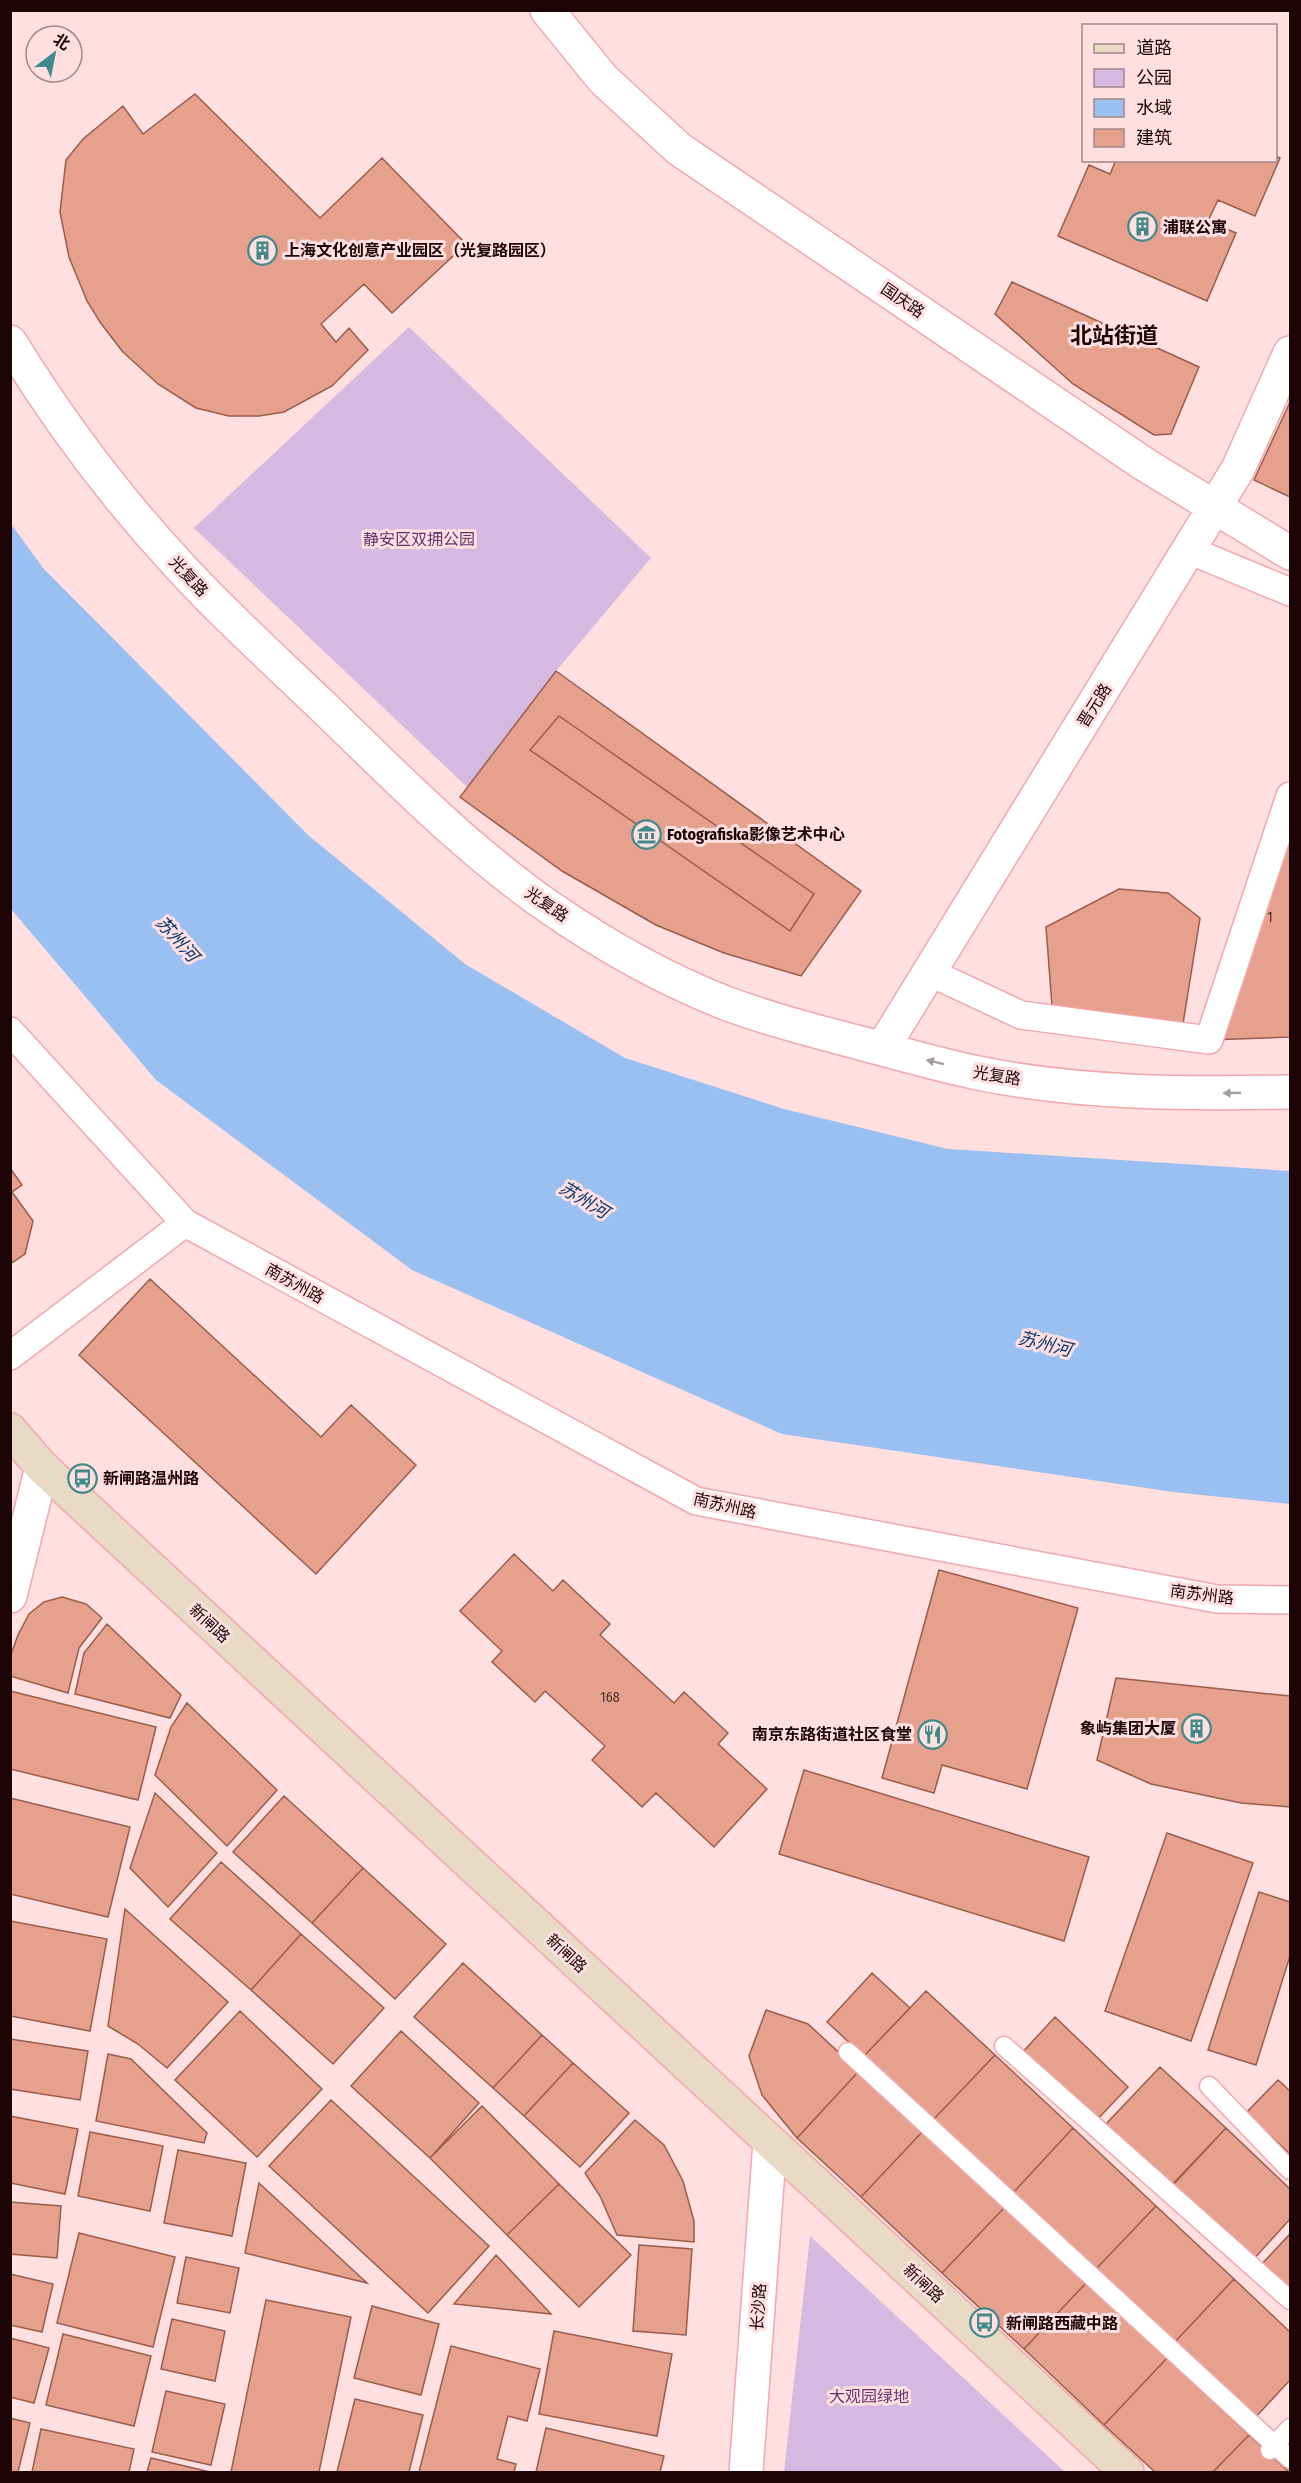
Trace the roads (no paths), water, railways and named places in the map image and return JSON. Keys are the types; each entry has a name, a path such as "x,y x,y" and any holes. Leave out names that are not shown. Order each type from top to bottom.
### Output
{"main road":[{"name":"新闸路","path":"10,1430 42,1467 1127,2472"}],"street":[{"name":"国庆路","path":"547,10 603,79 679,149 1144,464 1290,553"},
{"name":"光复路","path":"10,342 87,456 138,521 215,603 457,834 505,874 594,935 682,983 727,1003 773,1019 980,1073 1094,1088 1205,1094 1290,1092"},
{"path":"882,1049 1215,508 1256,433 1290,353"},
{"path":"1190,550 1290,592"},
{"path":"929,972 1021,1015 1209,1040 1290,796"},
{"name":"南苏州路","path":"10,1031 185,1223 696,1501 1217,1599 1290,1600"},
{"path":"10,1356 185,1223"},
{"path":"10,1596 42,1467"},
{"name":"长沙路","path":"746,2472 770,2142"}],"lane":[{"path":"1004,2046 1290,2300"},
{"path":"848,2052 1272,2447 1290,2459"},
{"path":"1209,2086 1290,2170"},
{"path":"1272,2447 1290,2427"}],"water":[{"name":"苏州河","path":"11,524 43,568 308,835 465,964 625,1058 784,1109 948,1149 1290,1171 1290,1504 1173,1492 782,1434 412,1270 156,1080 11,909"}],"place":[{"name":"浦联公寓","path":"1142,227"},
{"name":"上海文化创意产业园区（光复路园区）","path":"263,250"},
{"name":"Fotografiska影像艺术中心","path":"646,834"},
{"name":"新闸路温州路","path":"82,1478"},
{"name":"象屿集团大厦","path":"1197,1728"},
{"name":"南京东路街道社区食堂","path":"933,1734"},
{"name":"新闸路西藏中路","path":"985,2323"}],"district":[{"name":"北站街道","path":"1114,335"}],"park label":[{"name":"静安区双拥公园","path":"419,539"},
{"name":"大观园绿地","path":"869,2396"}]}
